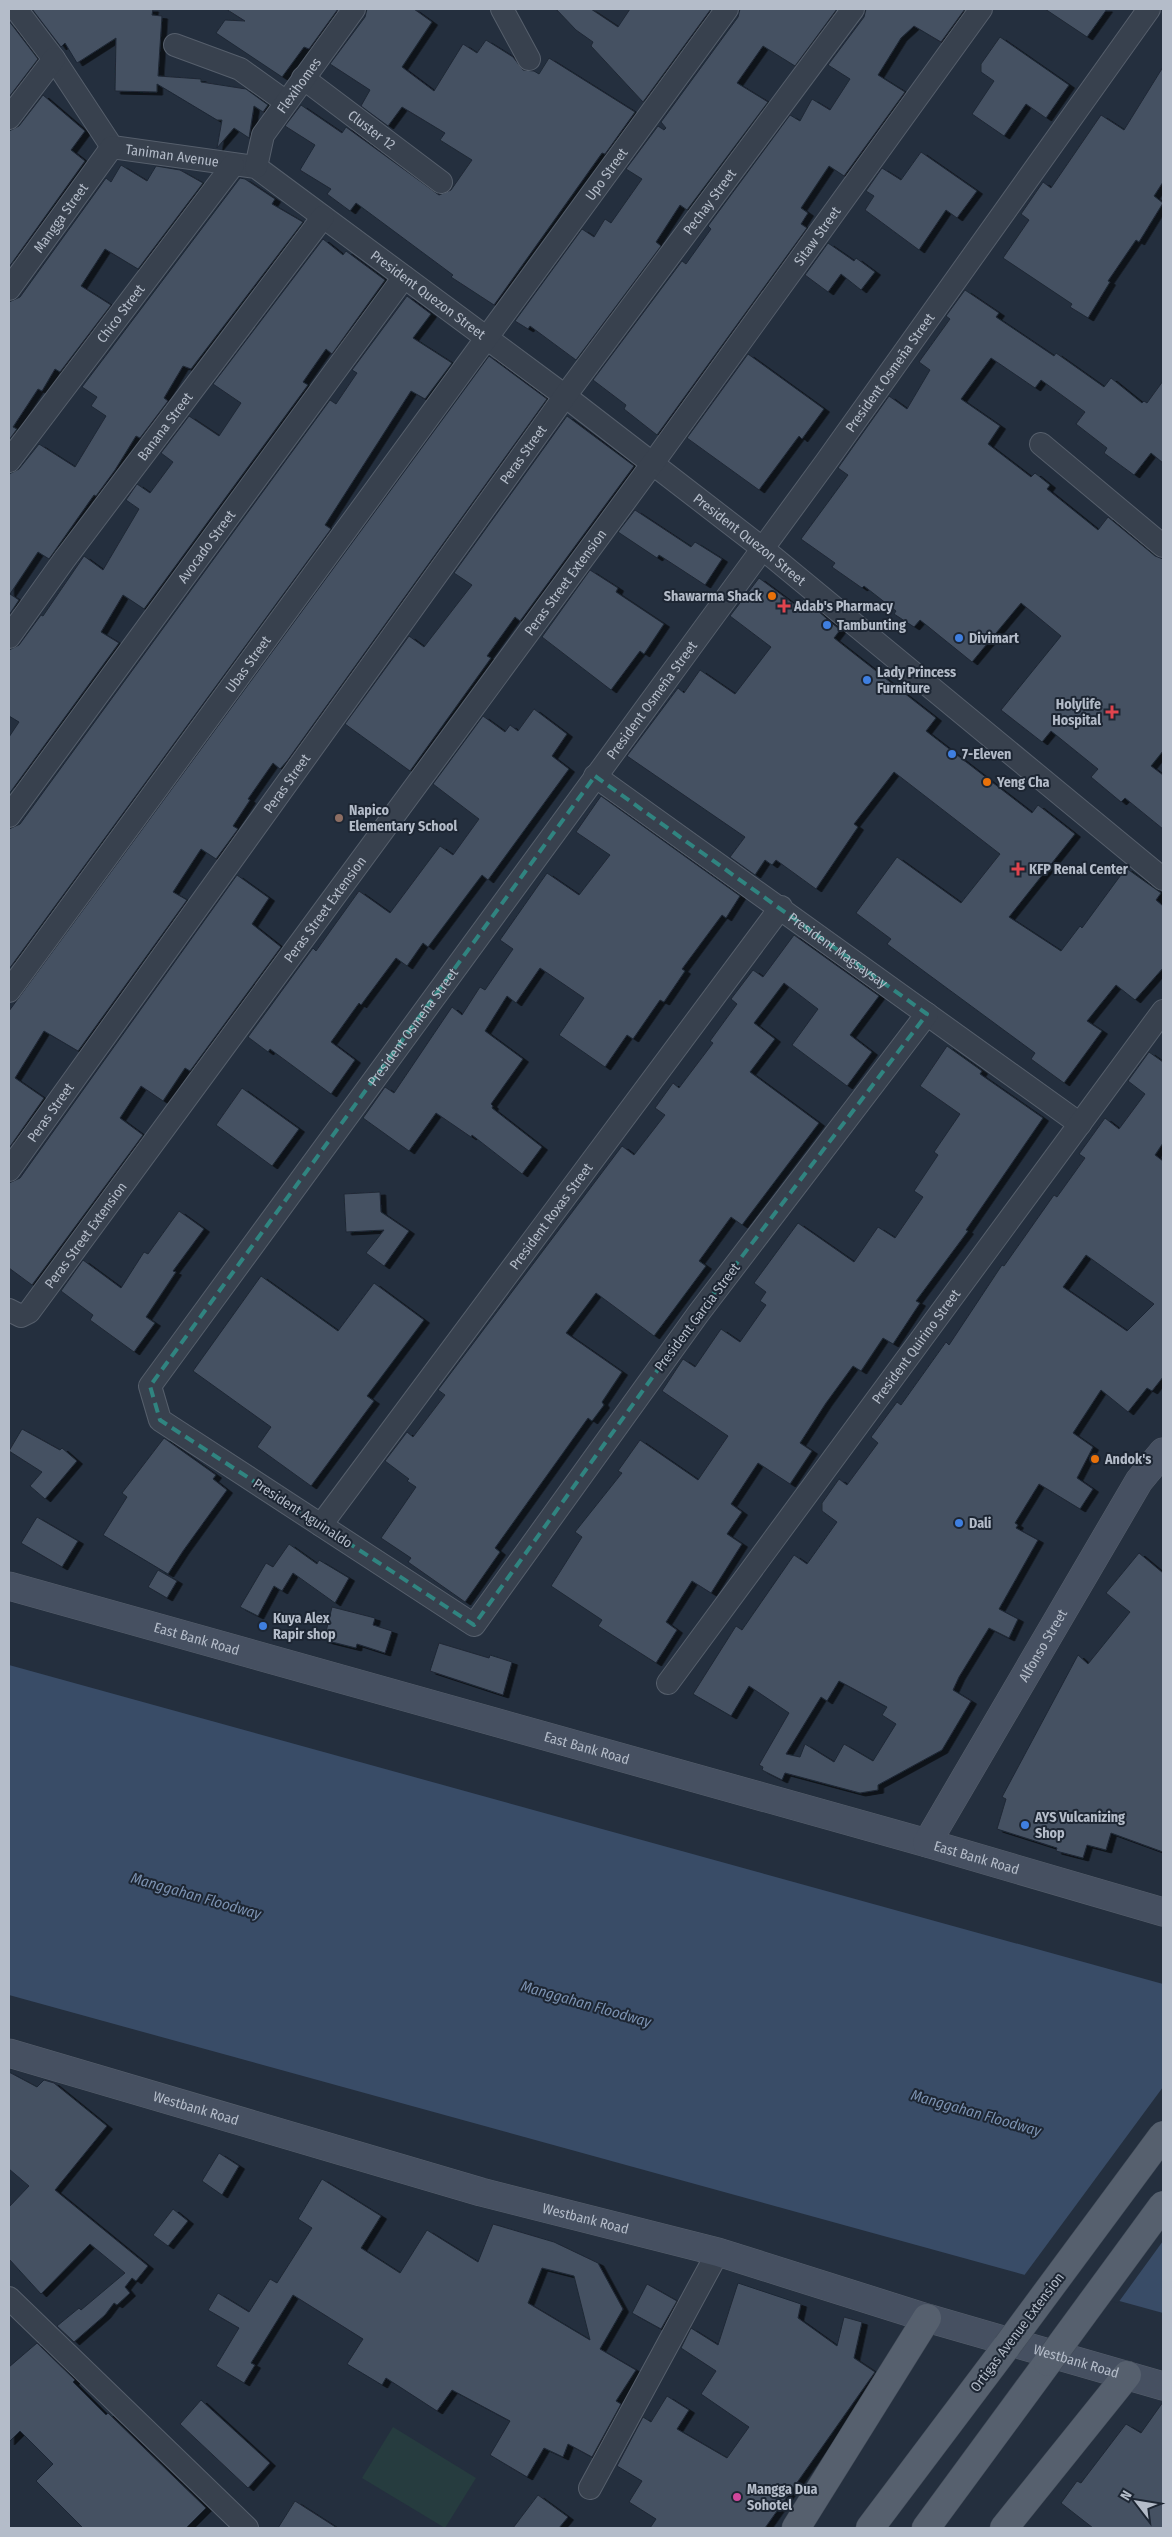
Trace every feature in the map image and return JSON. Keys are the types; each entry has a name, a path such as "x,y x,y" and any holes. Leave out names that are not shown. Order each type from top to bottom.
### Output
{"main road":[{"name":"Ortigas Avenue Extension","path":"870,2528 1163,2135"},
{"path":"926,2528 1163,2205"},
{"path":"796,2528 928,2318"},
{"path":"1004,2528 1127,2375"}],"street":[{"name":"Taniman Avenue","path":"16,9 54,59 112,148 256,168 324,217"},
{"name":"Flexihomes","path":"256,168 263,135 354,9"},
{"path":"502,9 529,59"},
{"name":"Upo Street","path":"486,337 727,9"},
{"name":"Pechay Street","path":"565,396 853,9"},
{"name":"Sitaw Street","path":"653,463 981,9"},
{"name":"President Osmeña Street","path":"150,1386 762,548 1149,9"},
{"path":"175,45 240,69 286,102"},
{"path":"9,118 54,59"},
{"name":"Cluster 12","path":"304,78 441,182"},
{"name":"Mangga Street","path":"9,289 112,148"},
{"name":"Chico Street","path":"9,461 233,165"},
{"name":"President Quezon Street","path":"324,217 565,396 762,548 1163,879"},
{"name":"Banana Street","path":"9,637 64,560 324,217"},
{"name":"Avocado Street","path":"9,816 404,277"},
{"name":"Ubas Street","path":"9,990 486,337"},
{"name":"Peras Street","path":"9,1170 565,396"},
{"path":"1041,444 1163,546"},
{"name":"Peras Street Extension","path":"9,1310 21,1316 29,1312 653,463"},
{"name":"President Magsaysay","path":"595,776 781,907 1080,1124"},
{"name":"President Roxas Street","path":"321,1525 781,907"},
{"name":"President Quirino Street","path":"668,1683 1163,1011"},
{"name":"President Garcia Street","path":"474,1625 698,1314 927,1014"},
{"name":"President Aguinaldo","path":"150,1386 160,1420 474,1625"},
{"name":"Alfonso Street","path":"927,1843 1139,1481 1163,1452"},
{"name":"East Bank Road","path":"9,1586 927,1843 1163,1912"},
{"name":"Westbank Road","path":"9,2053 482,2192 718,2252 928,2318 1163,2386"},
{"path":"590,2488 718,2252"},
{"path":"9,2298 247,2528"}],"highlighted area":[{"path":"595,776 927,1014 698,1314 474,1625 160,1420 150,1386"}],"green space":[{"path":"393,2427 476,2478 445,2528 362,2478"}],"water":[{"name":"Manggahan Floodway","path":"9,1665 1163,1984 1163,2313 9,1995"}],"pier":[{"path":"1163,2087 1163,2241 1118,2303 1023,2277"}],"building":[{"path":"32,9 153,9 152,15 162,16 158,76 201,79 201,82 246,89 268,105 263,112 254,106 249,138 234,128 217,148 222,120 217,120 157,84 157,92 115,91 116,38 77,63 65,43 61,47"},
{"path":"226,9 338,9 309,49 304,47 282,77 216,33 225,20 245,21"},
{"path":"367,9 414,9 432,22 402,67 434,91 463,44 477,53 486,40 513,57 523,70 534,71 539,74 549,58 635,112 605,154 602,153 494,305 451,277 453,275 356,203 350,211 327,194 331,189 300,170 315,145 285,126 301,105 342,133 346,127 439,195 451,190 472,160 440,140 445,133 402,107 388,126 361,106 370,90 330,64 365,17"},
{"path":"556,9 591,9 618,27 630,9 711,9 643,102 591,46 593,42 576,30"},
{"path":"740,9 837,9 795,66 763,46 737,83 768,102 687,210 680,205 656,242 661,246 576,360 530,326 528,329 515,321 582,229 594,237 605,219 611,223 642,179 626,169 658,126 664,130 666,128 661,122 738,17"},
{"path":"866,9 965,9 941,42 914,26 901,38 878,75 905,92 844,176 829,166 801,208 808,213 801,224 807,228 657,435 624,409 626,405 593,380 682,261 686,264 711,229 708,226 790,115 800,121 812,99 830,110 850,79 828,65 864,17"},
{"path":"1045,9 1107,9 1087,37"},
{"path":"9,21 38,59 9,97"},
{"path":"1000,37 1069,85 1046,118 1026,104 1004,136 972,114 994,81 981,72 981,64"},
{"path":"1163,67 1163,182 1154,196 1163,203 1139,242 1136,240 1108,281 1110,282 1088,318 1070,307 1072,304 1003,258 1029,220 1021,214 1043,182 1051,188 1101,115 1124,130"},
{"path":"43,95 85,131 71,150 85,161 9,267 9,131 19,126"},
{"path":"921,152 977,191 957,218 946,210 919,250 865,210 874,196 866,191 882,168 901,180"},
{"path":"121,165 147,181 156,166 180,170 203,183 138,269 105,249 81,286 111,305 60,372 55,369 42,391 38,389 13,427 17,429 9,440 9,302 20,297 106,178 111,182"},
{"path":"240,178 245,179 275,199 272,204 303,222 191,369 183,366 164,398 168,401 140,438 136,436 115,470 96,496 94,495 49,559 38,552 10,594 19,600 9,615 9,474 19,469 39,444 75,467 106,416 91,406 97,397 82,387"},
{"path":"323,239 343,255 346,251 385,280 332,354 326,349 303,382 308,385 144,609 123,595 101,632 119,643 9,794 9,737 19,722 9,716 9,650 19,645 41,615 43,616 84,556 103,570 139,509 126,500 137,484 150,493 173,462 161,453 189,416 219,436 241,403 213,384"},
{"path":"828,243 854,261 856,258 875,272 861,290 841,274 828,292 805,275"},
{"path":"965,290 999,313 996,317 1054,356 1056,353 1104,387 1111,378 1142,403 1144,401 1147,403 1163,381 1163,463 1151,453 1134,475 1104,453 1107,448 1076,424 1085,412 1041,380 1035,388 991,358 961,399 1000,426 988,444 1031,477 1035,473 1050,485 1047,489 1098,530 1108,517 1155,556 1163,559 1163,751 1151,766 1163,775 1163,829 1125,798 1121,802 1091,777 1098,769 1051,731 1042,742 1001,710 1061,636 1021,603 972,662 920,620 914,627 894,614 896,611 864,586 862,588 832,567 835,563 801,539 848,475 838,468 889,396 907,409 930,370 919,362 950,319 946,316"},
{"path":"407,296 431,314 413,338 452,363 425,399 411,391 325,525 331,529 9,969 9,829 20,824 330,400 336,404 357,373 352,370"},
{"path":"748,354 824,409 802,439 799,436 759,490 687,438"},
{"path":"489,356 547,399 287,761 280,769 273,763 248,799 250,800 233,826 238,829 216,859 201,849 173,892 187,900 78,1051 44,1031 15,1078 44,1098 9,1148 9,1011"},
{"path":"567,416 634,466 520,621 515,617 487,656 491,658 410,771 345,724 409,636 424,647 472,585 454,573"},
{"path":"635,510 691,547 695,542 722,559 705,585 659,555 657,558 618,532"},
{"path":"590,570 618,588 616,592 664,624 644,654 640,651 611,690 542,637"},
{"path":"759,578 798,607 804,599 840,630 834,638 936,718 926,731 1032,813 1038,805 1075,834 1009,917 1061,951 1080,926 1082,928 1126,868 1161,893 1156,900 1163,906 1163,968 1135,1000 1116,985 1087,1021 1102,1031 1064,1083 1031,1059 1035,1053 887,944 891,939 856,913 897,857 961,903 1000,854 894,772 854,824 858,827 816,889 776,860 772,865 765,860 755,875 730,857 745,837 627,756 678,688 684,693 700,670 735,694 771,647 730,616"},
{"path":"534,709 567,734 552,756 569,769 488,880 482,875 428,947 423,943 407,966 396,958 361,1005 359,1003 331,1042 355,1060 331,1094 270,1049 268,1052 248,1037 313,948 316,951 359,891 390,913 440,846 453,855 479,819 433,784 483,716 505,732 510,725 518,731"},
{"path":"601,796 740,896 726,918 722,915 682,969 685,971 664,1002 660,1000 633,1039 627,1035 605,1067 559,1035 584,998 540,968 516,1003 507,996 485,1031 523,1059 491,1104 492,1108 542,1147 522,1174 472,1135 471,1137 436,1113 409,1151 363,1118 385,1087 394,1093 452,1007 462,1015 480,987 485,990 513,949 500,940 547,873 579,895 610,855 576,832"},
{"path":"237,875 269,898 252,924 281,947 190,1071 185,1068 163,1101 141,1086 120,1118 143,1135 32,1285 9,1268 9,1183 20,1178"},
{"path":"794,935 879,996 850,1035 872,1052 847,1086 792,1045 818,1009 784,983 754,1023 775,1039 750,1072 819,1123 742,1225 731,1217 699,1261 706,1266 654,1336 596,1293 566,1333 622,1372 602,1402 604,1405 592,1421 588,1418 495,1548 500,1552 465,1602 408,1562 411,1558 381,1538 416,1487 407,1481 409,1479 385,1461 407,1432 413,1437 445,1395 438,1390 622,1146 634,1155 665,1115 655,1108 673,1083 679,1088 713,1043 710,1041 737,1004 731,999 753,970 763,977"},
{"path":"947,1046 982,1071 980,1074 1043,1118 966,1230 968,1231 916,1301 920,1303 893,1344 883,1338 861,1371 853,1366 826,1403 800,1443 812,1451 790,1484 758,1463 731,1504 742,1512 727,1534 742,1544 711,1593 692,1581 666,1622 677,1630 656,1663 598,1626 602,1620 551,1586 582,1537 575,1532 622,1473 618,1471 640,1440 698,1480 728,1436 662,1391 683,1359 695,1367 721,1329 740,1342 766,1305 760,1301 766,1292 754,1283 798,1223 854,1262 878,1227 895,1238 923,1197 914,1191 938,1155 934,1152 960,1114 920,1086"},
{"path":"1149,1052 1163,1062 1163,1143 1155,1155 1163,1161 1163,1377 1152,1391 1147,1388 1128,1412 1101,1390 1073,1433 1093,1447 1077,1478 1093,1489 1080,1509 1039,1484 1015,1523 1018,1525 1016,1528 1038,1540 999,1609 1018,1619 1009,1638 989,1628 959,1677 953,1690 971,1701 942,1750 878,1785 878,1790 860,1793 785,1773 782,1780 762,1770 763,1767 759,1765 789,1713 749,1686 731,1716 693,1694 736,1626 742,1630 794,1555 807,1564 837,1522 822,1511 822,1503 839,1479 847,1485 878,1443 871,1437 897,1402 901,1405 946,1342 949,1345 1002,1265 1004,1266 1054,1195 1057,1197 1085,1158 1079,1154 1105,1118 1119,1129 1145,1094 1128,1081","holes":["1086,1255 1154,1304 1127,1331 1063,1287","839,1681 887,1707 882,1715 896,1724 873,1761 844,1744 834,1762 805,1744 800,1757 786,1754 821,1697 827,1701"]},
{"path":"242,1088 299,1129 272,1166 216,1125"},
{"path":"380,1192 381,1212 409,1231 384,1266 366,1253 384,1230 346,1232 344,1194"},
{"path":"179,1211 204,1229 173,1271 176,1272 146,1317 155,1323 134,1352 90,1320 93,1315 61,1291 83,1260 121,1288 144,1252 148,1254"},
{"path":"261,1276 338,1331 374,1283 424,1320 367,1396 374,1401 311,1486 257,1447 271,1427 193,1371"},
{"path":"22,1429 60,1450 62,1448 77,1461 45,1499 30,1486 42,1472 9,1451"},
{"path":"164,1438 216,1475 213,1479 227,1490 168,1574 103,1535 127,1497 122,1493"},
{"path":"37,1517 78,1541 62,1567 21,1543"},
{"path":"289,1544 317,1564 319,1560 349,1578 335,1603 293,1573 282,1591 274,1586 258,1616 240,1607 266,1563 273,1567"},
{"path":"1139,1553 1163,1573 1163,1852 1111,1833 1106,1850 1087,1845 1083,1858 1056,1851 1057,1848 997,1829 1006,1799 1002,1797 1078,1655 1088,1664 1130,1612 1106,1593"},
{"path":"158,1570 177,1581 167,1598 148,1587"},
{"path":"332,1607 375,1618 373,1625 392,1631 385,1653 357,1644 356,1648 324,1640"},
{"path":"439,1643 489,1658 490,1655 512,1662 503,1695 430,1671"},
{"path":"9,2072 37,2087 44,2080 54,2083 107,2126 55,2190 148,2266 136,2281 132,2278 125,2287 130,2293 117,2305 114,2303 105,2315 74,2342 57,2326 79,2308 81,2310 125,2273 90,2244 41,2294 9,2259 9,2207 29,2186 9,2169"},
{"path":"219,2153 239,2166 222,2195 202,2181"},
{"path":"322,2179 381,2216 361,2248 400,2273 427,2230 478,2262 493,2224 554,2242 598,2263 623,2309 600,2349 636,2370 616,2401 621,2404 592,2457 568,2444 563,2457 544,2448 527,2477 490,2455 510,2421 452,2390 437,2411 386,2378 382,2385 347,2364 363,2339 293,2295 251,2363 255,2365 244,2383 216,2366 239,2328 208,2310 218,2293 249,2312 270,2279 277,2283 312,2228 298,2219","holes":["542,2268 574,2276 590,2340 528,2303"]},
{"path":"173,2209 188,2221 168,2246 153,2235"},
{"path":"738,2283 801,2304 798,2318 837,2346 844,2317 862,2322 854,2358 875,2372 765,2528 650,2528 656,2519 629,2502 642,2481 617,2466 643,2417 651,2422 667,2396 689,2410 677,2429 727,2458 749,2427 701,2394 716,2371 681,2348 691,2328 718,2345"},
{"path":"647,2284 677,2301 661,2329 632,2313"},
{"path":"37,2343 75,2380 73,2382 106,2415 108,2413 206,2508 186,2528 83,2528 36,2481 53,2464 20,2431 9,2442 9,2367"},
{"path":"201,2400 270,2463 248,2488 180,2424"},
{"path":"1163,2402 1163,2528 1093,2528 1061,2503 1077,2481 1081,2483 1126,2424 1141,2433"},
{"path":"538,2495 568,2517 559,2528 513,2528"},
{"path":"295,2501 337,2528 278,2528"}],"place":[{"name":"Shawarma Shack","path":"772,596"},
{"name":"Adab's Pharmacy","path":"784,606"},
{"name":"Tambunting","path":"827,625"},
{"name":"Divimart","path":"959,638"},
{"name":"Lady Princess Furniture","path":"867,680"},
{"name":"Holylife Hospital","path":"1112,712"},
{"name":"7-Eleven","path":"952,754"},
{"name":"Yeng Cha","path":"987,782"},
{"name":"Napico Elementary School","path":"339,818"},
{"name":"KFP Renal Center","path":"1018,869"},
{"name":"Andok's","path":"1095,1459"},
{"name":"Dali","path":"959,1523"},
{"name":"Kuya Alex Rapir shop","path":"263,1626"},
{"name":"AYS Vulcanizing Shop","path":"1025,1825"},
{"name":"Mangga Dua Sohotel","path":"737,2497"}]}
